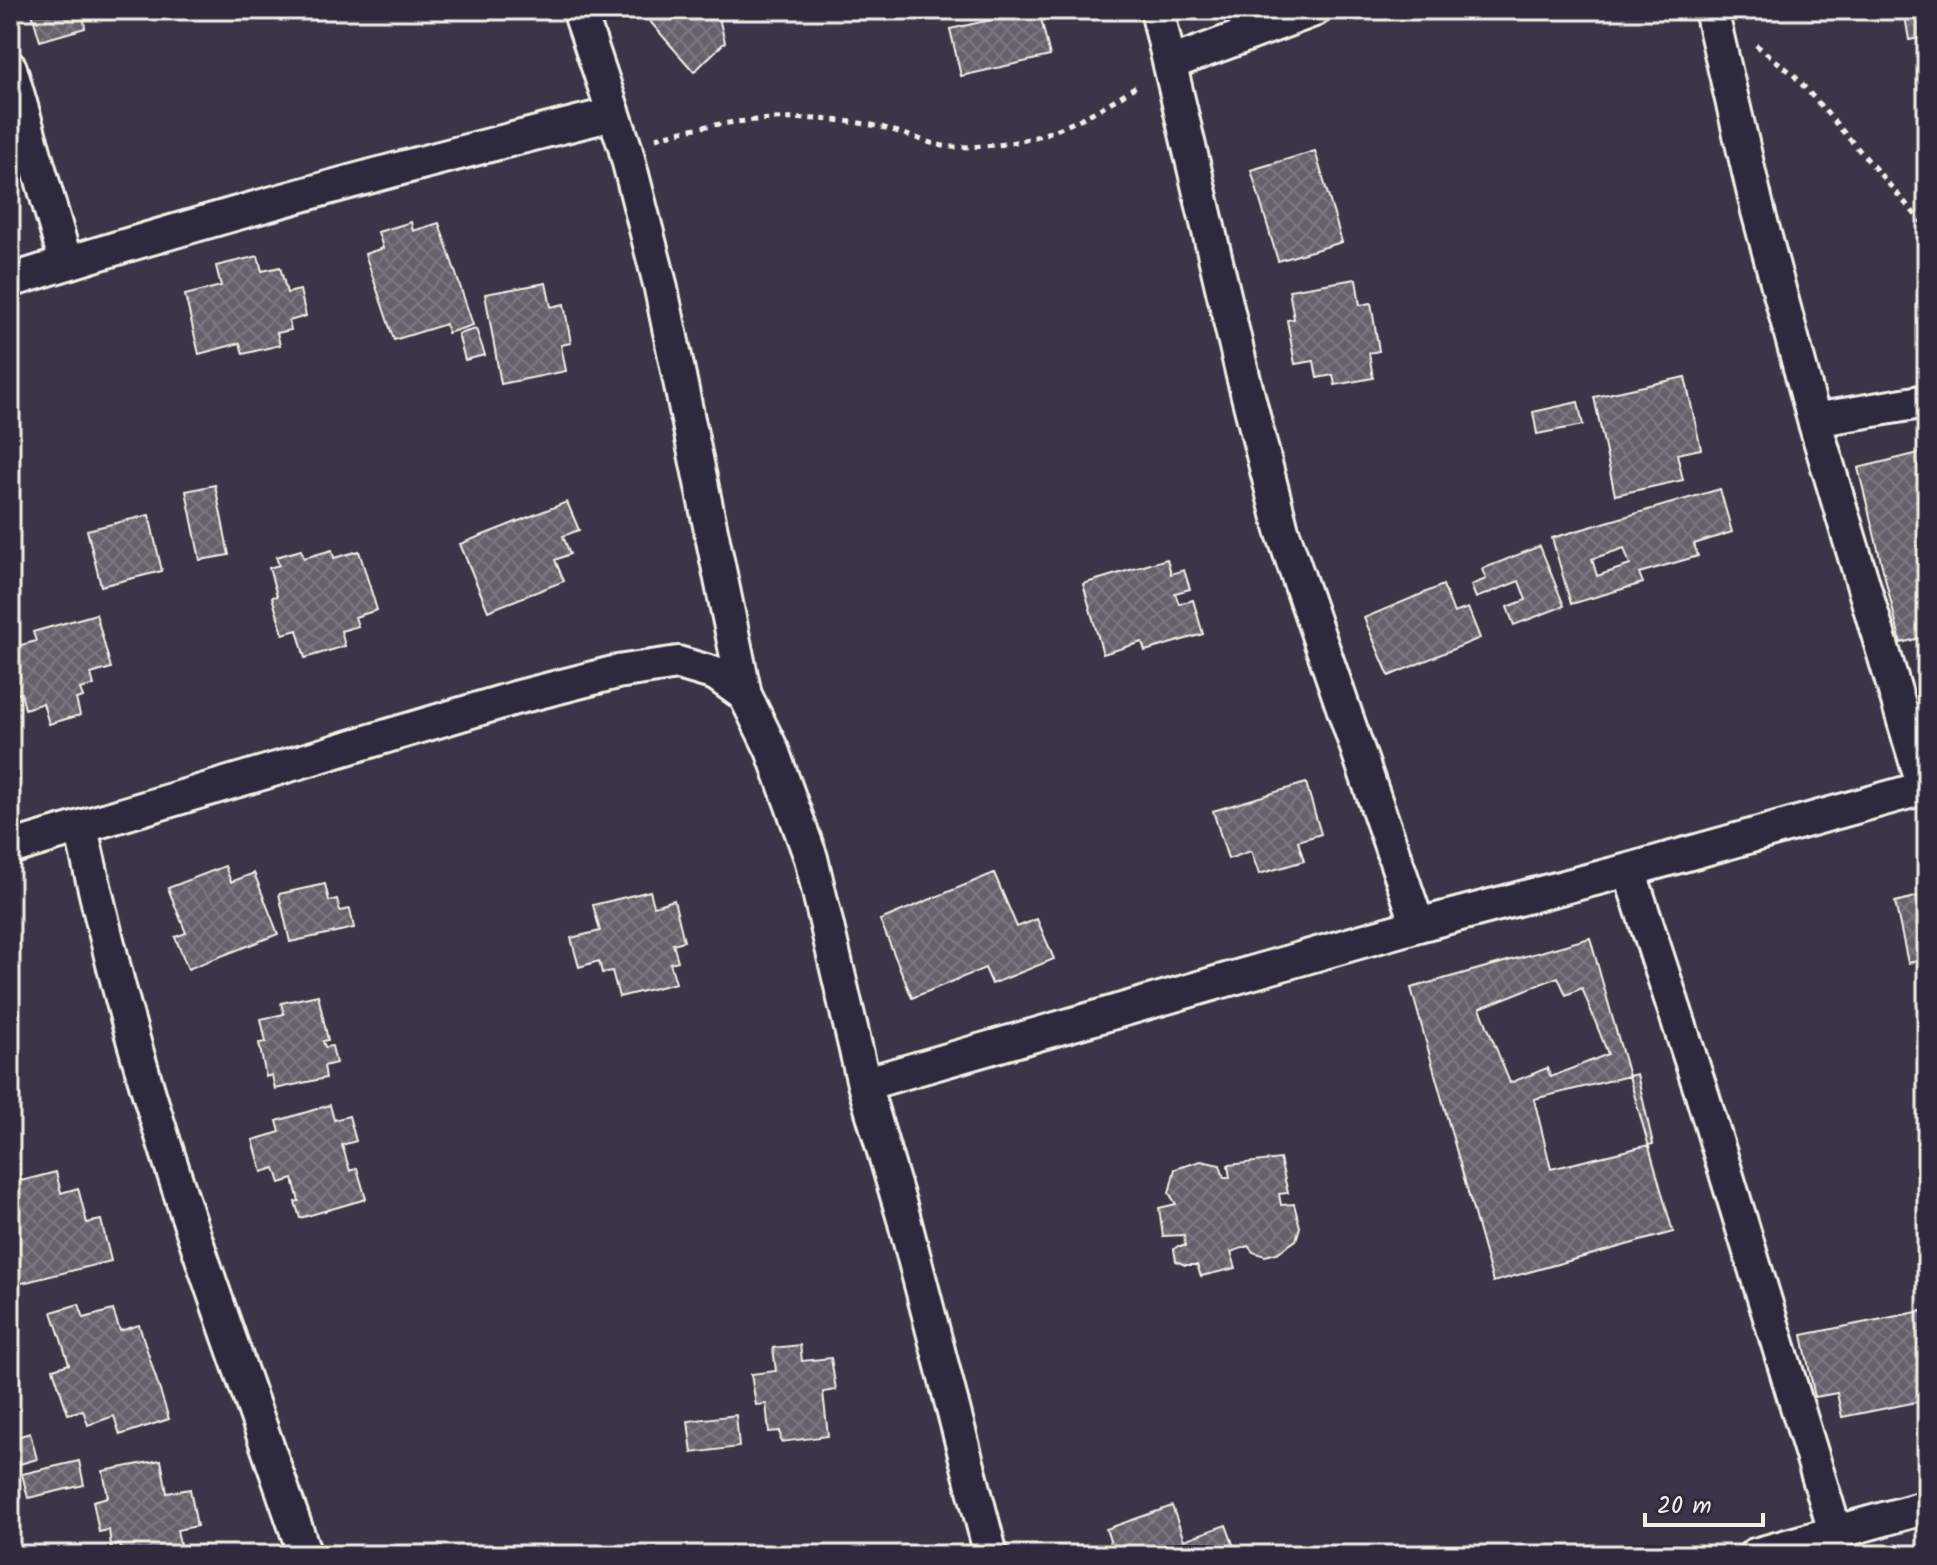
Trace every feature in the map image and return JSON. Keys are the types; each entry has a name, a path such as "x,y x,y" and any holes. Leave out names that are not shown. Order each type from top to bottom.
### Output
{"street":[{"path":"579,10 625,147 675,351 745,695 772,750 811,858 864,1084 904,1219 991,1555"},
{"path":"1157,10 1282,530 1418,925"},
{"path":"1171,63 1314,10"},
{"path":"864,1084 1418,925 1925,787 1814,420 1758,211 1711,10"},
{"path":"10,68 66,263"},
{"path":"10,281 357,180 613,114"},
{"path":"1814,420 1927,401"},
{"path":"10,848 515,698 617,672 678,663 716,674 745,695"},
{"path":"81,828 142,1070 186,1210 305,1555"},
{"path":"1629,870 1701,1091 1835,1531"},
{"path":"1755,1555 1927,1507"}],"path":[{"path":"1711,10 1793,74 1927,228"},
{"path":"625,147 664,135 761,120 832,120 880,127 947,147 1023,141 1101,109 1171,63"}],"building":[{"path":"31,10 116,10 84,19 85,28 40,41"},
{"path":"640,10 717,10 725,42 694,72"},
{"path":"1039,10 1050,56 961,76 950,29"},
{"path":"1904,10 1927,10 1927,37 1909,40"},
{"path":"1315,151 1342,242 1278,261 1251,170"},
{"path":"411,222 413,231 439,223 473,325 448,333 446,324 394,340 365,254 383,248 378,232"},
{"path":"258,256 262,271 280,267 287,293 300,290 306,316 289,321 291,330 277,333 280,345 243,354 240,343 199,354 185,295 221,286 216,266"},
{"path":"1356,279 1360,305 1371,303 1379,351 1369,353 1373,378 1335,385 1333,375 1317,378 1314,361 1295,364 1287,320 1294,319 1289,290"},
{"path":"546,283 551,307 564,304 571,343 561,345 566,371 501,384 485,294"},
{"path":"476,329 485,355 465,360 458,334"},
{"path":"1685,377 1701,449 1677,454 1683,480 1615,495 1594,397"},
{"path":"1578,402 1583,425 1537,434 1533,412"},
{"path":"1927,451 1927,499 1917,501 1927,540 1927,636 1901,643 1858,468"},
{"path":"215,485 229,555 200,560 186,491"},
{"path":"1720,489 1732,532 1694,544 1698,556 1639,573 1643,583 1571,604 1552,538","holes":["1624,548 1630,565 1597,576 1592,559"]},
{"path":"567,502 579,530 563,536 570,554 555,560 564,581 488,611 460,544"},
{"path":"149,515 162,571 101,586 87,530"},
{"path":"1540,546 1564,606 1514,625 1507,607 1526,600 1519,581 1476,598 1471,585 1486,579 1482,569"},
{"path":"301,550 304,558 332,550 334,558 359,551 377,610 355,617 358,626 341,631 345,646 305,658 297,630 283,634 272,597 277,596 269,568 279,565 276,557"},
{"path":"1167,559 1171,574 1184,570 1190,589 1175,593 1179,604 1193,600 1203,634 1145,651 1142,642 1103,654 1083,584"},
{"path":"1443,585 1454,613 1468,608 1480,638 1389,676 1364,618"},
{"path":"96,614 111,668 91,674 94,685 80,689 83,697 76,699 80,715 49,724 43,703 25,709 21,693 10,696 10,648 36,641 33,632"},
{"path":"1306,783 1321,834 1298,841 1304,861 1259,874 1251,851 1228,859 1213,811"},
{"path":"225,866 231,882 254,873 278,934 188,969 175,937 186,933 168,888"},
{"path":"994,873 1017,927 1037,919 1054,959 992,984 985,968 912,998 880,920"},
{"path":"325,884 329,901 337,899 340,911 350,909 354,928 290,942 279,894"},
{"path":"650,891 654,906 674,900 684,941 673,944 678,961 670,963 676,983 619,997 612,971 602,973 599,961 579,967 571,938 600,931 593,905"},
{"path":"1927,894 1927,959 1908,963 1895,902"},
{"path":"1590,938 1673,1232 1493,1282 1411,988"},
{"path":"1558,977 1566,995 1582,988 1608,1054 1551,1077 1547,1068 1510,1083 1480,1008"},
{"path":"318,995 328,1040 323,1041 325,1047 332,1046 336,1063 324,1066 326,1078 275,1089 272,1075 266,1077 259,1043 266,1042 261,1019 284,1014 281,1003"},
{"path":"1637,1074 1653,1144 1551,1169 1534,1099"},
{"path":"330,1105 334,1120 349,1116 356,1141 342,1145 350,1171 357,1168 366,1199 300,1218 293,1179 280,1183 275,1168 262,1172 253,1140 280,1132 277,1121"},
{"path":"1280,1159 1288,1193 1279,1194 1281,1205 1294,1204 1300,1227 1296,1240 1277,1253 1265,1256 1253,1252 1248,1246 1231,1252 1236,1268 1201,1276 1197,1265 1176,1261 1174,1249 1185,1246 1184,1235 1163,1236 1159,1208 1176,1204 1169,1193 1175,1169 1201,1161 1220,1165 1224,1178 1230,1178 1228,1165"},
{"path":"15,1160 21,1181 56,1172 61,1193 78,1188 87,1223 101,1220 111,1261 10,1286 10,1161"},
{"path":"79,1304 84,1318 113,1310 120,1331 139,1325 169,1419 120,1435 114,1416 88,1425 83,1410 68,1414 53,1369 69,1364 52,1312"},
{"path":"1927,1310 1927,1400 1842,1417 1837,1393 1815,1397 1802,1335"},
{"path":"800,1345 802,1361 831,1358 836,1390 823,1392 828,1436 781,1442 780,1431 769,1432 766,1404 756,1405 751,1374 776,1371 773,1348"},
{"path":"736,1415 739,1447 692,1453 688,1421"},
{"path":"30,1433 37,1459 10,1467 10,1439"},
{"path":"161,1460 167,1493 190,1489 197,1526 177,1530 181,1549 171,1551 172,1555 123,1555 120,1545 111,1546 109,1530 99,1532 93,1501 108,1497 103,1471"},
{"path":"79,1461 84,1485 28,1498 22,1474"},
{"path":"1172,1506 1184,1540 1226,1525 1237,1555 1115,1555 1106,1529"}]}
